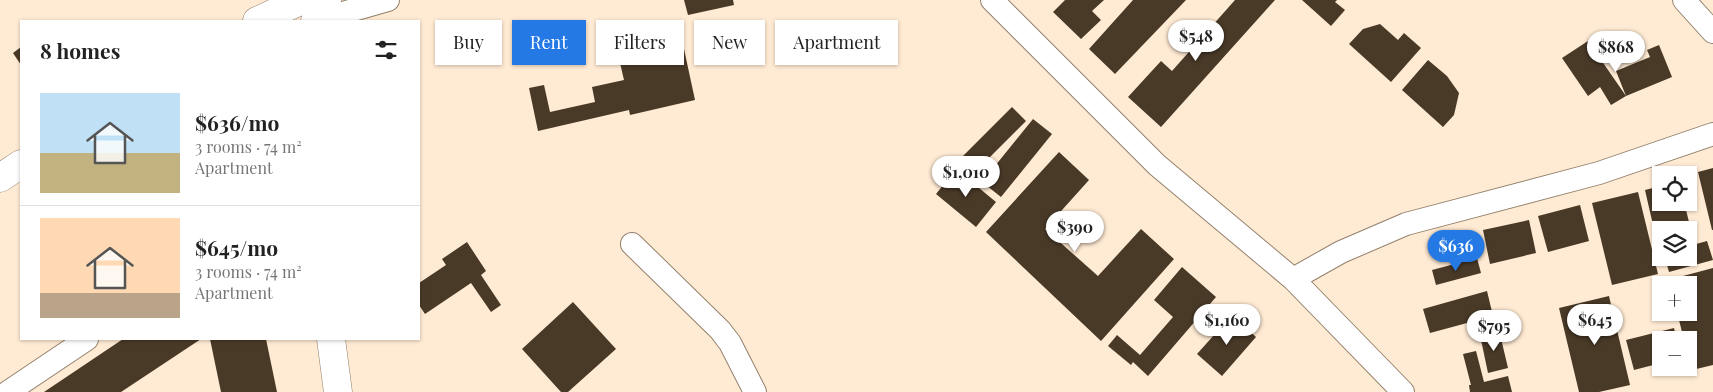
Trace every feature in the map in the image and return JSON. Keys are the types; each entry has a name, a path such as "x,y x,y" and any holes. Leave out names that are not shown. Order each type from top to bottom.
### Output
{"street":[{"path":"259,20 302,0"},
{"path":"316,20 327,0"},
{"path":"318,20 388,0"},
{"path":"992,0 1157,165 1293,279 1403,392"},
{"path":"1684,0 1713,32"},
{"path":"1293,279 1342,252 1406,224 1599,173 1713,134"},
{"path":"0,178 20,165"},
{"path":"632,244 730,342 755,392"},
{"path":"8,392 86,340"},
{"path":"331,340 338,392"}],"building":[{"path":"684,0 733,0 734,5 688,15"},
{"path":"1065,0 1104,0 1092,11 1101,20 1081,39 1053,12"},
{"path":"1133,0 1186,0 1115,74 1089,49"},
{"path":"1235,0 1275,0 1161,127 1128,97 1161,61 1172,71"},
{"path":"1302,0 1337,0 1335,2 1345,10 1331,26"},
{"path":"1380,24 1398,40 1404,33 1421,48 1391,82 1349,44 1363,29"},
{"path":"1588,41 1626,96 1611,105 1600,87 1588,96 1562,58"},
{"path":"1659,45 1672,77 1626,96 1616,71 1650,57 1647,50"},
{"path":"20,48 20,64 13,53"},
{"path":"684,49 695,100 630,115 629,110 538,131 529,88 544,85 550,112 595,102 592,87 624,80 620,65 684,65"},
{"path":"1428,60 1447,76 1459,93 1454,115 1443,127 1402,90"},
{"path":"1012,107 1026,121 974,173 960,159"},
{"path":"1033,119 1052,134 1001,197 982,182"},
{"path":"1059,152 1089,180 1045,229 1098,276 1141,229 1174,259 1101,341 986,232"},
{"path":"1713,168 1713,230 1712,230 1698,172"},
{"path":"956,169 996,202 976,227 936,194"},
{"path":"1652,188 1652,211 1686,211 1689,221 1652,221 1645,190"},
{"path":"1638,192 1652,249 1652,266 1656,266 1658,274 1612,285 1592,203"},
{"path":"1580,205 1589,241 1548,252 1538,216"},
{"path":"1529,220 1536,253 1490,264 1483,230"},
{"path":"1707,241 1713,260 1697,264 1697,244"},
{"path":"467,242 486,271 481,275 501,305 491,312 471,283 425,314 420,306 420,282 446,265 442,259"},
{"path":"1477,258 1481,273 1436,285 1432,270"},
{"path":"1667,266 1691,266 1669,272"},
{"path":"1182,267 1216,297 1148,376 1133,362 1131,365 1108,346 1117,335 1140,355 1173,317 1154,300"},
{"path":"1713,268 1713,365 1697,369 1697,331 1682,331 1679,321 1697,321 1697,276 1683,276"},
{"path":"1487,291 1493,316 1430,333 1423,309"},
{"path":"1609,296 1630,385 1599,392 1579,392 1559,308"},
{"path":"573,302 616,349 568,392 561,392 522,349"},
{"path":"1232,315 1256,337 1222,376 1197,354"},
{"path":"1674,328 1675,331 1662,331"},
{"path":"1499,330 1508,368 1488,373 1480,335"},
{"path":"1652,334 1652,365 1634,370 1626,340"},
{"path":"122,340 199,340 121,392 44,392"},
{"path":"210,340 266,340 277,392 221,392"},
{"path":"1476,351 1484,382 1508,376 1512,392 1470,392 1469,385 1471,385 1463,354"}]}
